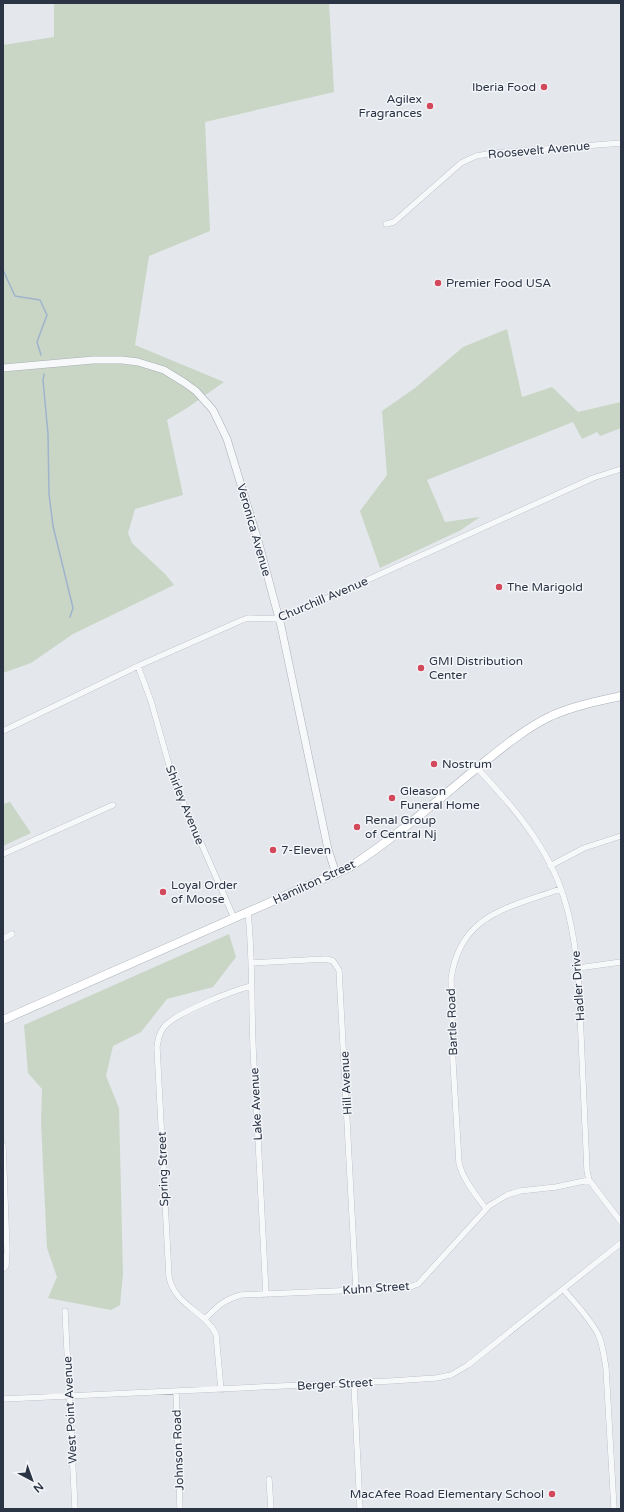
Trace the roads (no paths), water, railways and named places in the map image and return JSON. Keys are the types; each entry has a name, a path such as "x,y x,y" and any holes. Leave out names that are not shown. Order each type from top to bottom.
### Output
{"main road":[{"name":"Hamilton Street","path":"3,1020 336,874 379,848 517,736 531,727 572,708 621,696"}],"street":[{"name":"Roosevelt Avenue","path":"386,224 394,222 461,163 476,156 494,153 621,143"},
{"name":"Veronica Avenue","path":"3,368 93,360 122,360 138,362 164,370 196,391 213,410 227,439 259,544 279,619 328,849 336,874"},
{"name":"Churchill Avenue","path":"3,731 138,666 240,620 248,618 279,619 593,478 621,469"},
{"name":"Shirley Avenue","path":"138,666 151,701 173,779 234,918"},
{"name":"Hadler Drive","path":"477,768 521,819 550,866 560,889 570,920 578,968 587,1171 589,1180"},
{"path":"3,854 113,805"},
{"path":"550,866 584,848 621,836"},
{"name":"Bartle Road","path":"486,1209 466,1181 459,1163 453,1062 450,978 452,968 455,957 462,944 470,932 482,921 493,913 560,889"},
{"name":"Lake Avenue","path":"248,912 253,1048 256,1080 266,1295"},
{"path":"3,938 12,934"},
{"name":"Hill Avenue","path":"251,963 326,959 333,961 339,970 356,1290"},
{"path":"578,968 621,962"},
{"name":"Spring Street","path":"221,1390 216,1334 205,1319 182,1301 173,1290 168,1277 157,1047 159,1036 164,1027 173,1019 194,1008 251,986"},
{"path":"3,1145 7,1251 6,1266 3,1269"},
{"path":"589,1180 621,1222"},
{"name":"Kuhn Street","path":"205,1319 227,1299 241,1295 407,1288 414,1286 418,1284 486,1209 500,1199 520,1191 556,1187 589,1180"},
{"name":"Berger Street","path":"3,1399 221,1390 436,1378 456,1372 468,1365 621,1243"},
{"path":"563,1289 590,1322 598,1335 603,1349 606,1368 614,1509"},
{"name":"West Point Avenue","path":"65,1311 68,1396 75,1509"},
{"path":"354,1383 360,1509"},
{"name":"Johnson Road","path":"176,1391 180,1509"},
{"path":"269,1479 271,1509"}],"waterway":[{"path":"3,270 15,296 40,300 47,315 37,342 41,355"},
{"path":"44,374 43,380 48,434 49,494 53,526 73,608 70,617"}],"place":[{"name":"Iberia Food","path":"544,87"},
{"name":"Agilex Fragrances","path":"430,106"},
{"name":"Premier Food USA","path":"438,283"},
{"name":"The Marigold","path":"499,587"},
{"name":"GMI Distribution Center","path":"421,668"},
{"name":"Nostrum","path":"434,764"},
{"name":"Gleason Funeral Home","path":"392,798"},
{"name":"Renal Group of Central Nj","path":"357,827"},
{"name":"7-Eleven","path":"273,850"},
{"name":"Loyal Order of Moose","path":"163,892"},
{"name":"MacAfee Road Elementary School","path":"552,1494"}]}
